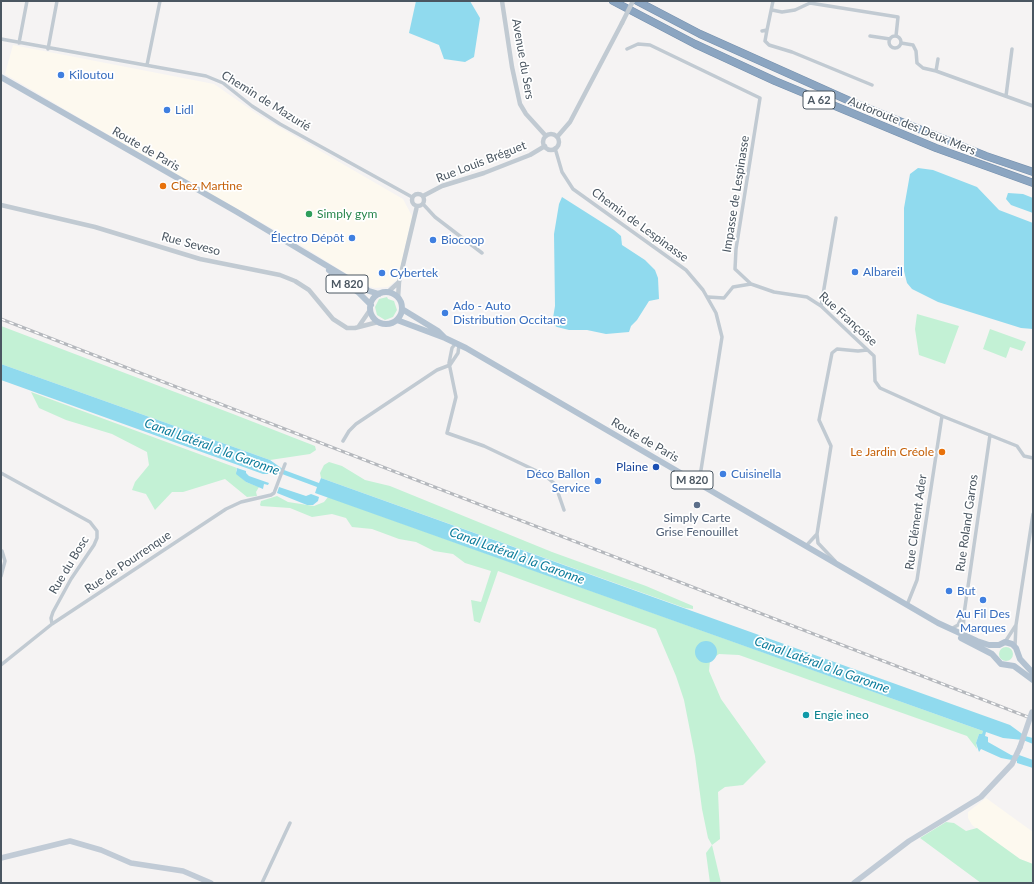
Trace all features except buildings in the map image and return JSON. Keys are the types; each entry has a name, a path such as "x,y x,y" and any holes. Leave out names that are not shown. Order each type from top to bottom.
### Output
{"highway":[{"name":"Autoroute des Deux Mers","path":"613,1 695,44 790,88 936,148 1033,183"},
{"name":"Autoroute des Deux Mers","path":"637,1 700,34 844,99 946,140 1033,172"}],"main road":[{"name":"Route de Paris","path":"1,77 237,212 322,264 344,275 368,291 379,294"},
{"name":"Route de Paris","path":"322,264 358,292 370,308"},
{"path":"388,292 398,298 402,308 397,320 390,324 378,322 373,317 370,308 373,299 379,294 388,292"},
{"name":"Route de Paris","path":"402,308 438,331 447,339"},
{"name":"Route de Paris","path":"397,320 458,344 996,657 1001,664 1010,664 1033,678"},
{"name":"Route de Paris","path":"938,623 977,641 1015,646 1018,655 1033,678"},
{"path":"996,657 995,651 1002,644"},
{"path":"1010,664 1015,661 1018,655"},
{"path":"854,883 909,840 974,803 989,790 1014,762 1032,711"},
{"path":"1,858 46,847 69,844 101,850 132,863 183,871 210,883"}],"street":[{"path":"19,43 27,1"},
{"path":"48,49 57,1"},
{"path":"147,65 160,1"},
{"name":"Avenue du Sers","path":"502,1 518,97 522,109 546,136"},
{"path":"557,137 570,122 633,1"},
{"path":"773,1 765,42 769,45 792,52 872,85"},
{"path":"772,10 782,12 795,10 810,3 898,17 896,36"},
{"path":"762,31 767,30"},
{"path":"870,36 890,39 896,36"},
{"path":"896,36 901,39 901,43"},
{"name":"Chemin de Mazurié","path":"1,39 48,49 200,75 223,83 262,113 412,197"},
{"path":"890,39 891,47 895,48 900,46 901,43"},
{"path":"901,43 913,45 916,51 917,63 923,68 936,71 1033,106"},
{"name":"Impasse de Lespinasse","path":"627,50 638,44 650,45 677,60 759,96 761,101 736,249 735,269 750,284"},
{"path":"1006,96 1012,49"},
{"path":"936,71 938,59"},
{"path":"552,134 557,137 559,144 555,148 548,149 545,146 543,142 546,136 552,134"},
{"name":"Rue Louis Bréguet","path":"412,197 418,194 423,196 442,186 484,173 530,155 545,146"},
{"name":"Chemin de Lespinasse","path":"555,148 562,172 573,189 686,270 708,297 716,313 722,337 701,470 696,482"},
{"path":"423,196 425,200 423,204"},
{"path":"412,197 413,203 417,206"},
{"path":"417,206 423,204"},
{"path":"423,204 435,217 482,253"},
{"name":"Rue Seveso","path":"1,205 96,227 200,259 280,275 295,281 309,290 337,323 347,328 378,322"},
{"path":"398,298 399,282 417,206"},
{"path":"821,306 836,218"},
{"path":"388,292 399,282"},
{"path":"708,297 724,298 733,287 750,284"},
{"name":"Rue Françoise","path":"750,284 774,292 807,297 821,306 874,356 875,381 880,388 942,416 1017,446 1024,456 1033,458"},
{"path":"359,326 370,308"},
{"path":"447,339 451,352 450,365 456,397 446,430 449,435 484,446 544,474 555,484 564,510"},
{"path":"451,352 452,348 458,344"},
{"path":"343,441 348,431 356,424 437,370 450,365 458,353 458,344"},
{"path":"836,564 830,554 820,546 817,534 831,446 819,420 832,353 837,350 867,350"},
{"name":"Rue Clément Ader","path":"907,605 917,580 942,416"},
{"name":"Rue Roland Garros","path":"963,635 964,614 990,435"},
{"name":"Rue de Pourrenque","path":"1,665 52,624 226,509 240,502 266,497 274,493 285,464"},
{"name":"Rue du Bosc","path":"1,473 90,522 97,531 98,538 71,579 53,612 52,624"},
{"path":"1015,646 1016,625 1033,514"},
{"path":"806,546 817,534"},
{"path":"1,576 5,561 2,552"},
{"path":"951,629 958,625 964,614"},
{"path":"1002,644 1016,625"},
{"path":"262,883 290,823"}],"shaded area":[{"path":"13,45 214,84 260,116 403,199 412,216 398,279 388,287 374,288 363,284 291,239 175,174 5,74"},
{"path":"986,798 1033,832 1033,864 1020,859 972,825 968,818 968,812"}],"green space":[{"path":"387,297 388,299 394,301 397,310 393,317 385,320 377,315 375,307 379,299"},
{"path":"917,314 959,326 945,364 919,355 915,329"},
{"path":"1,326 315,446 316,450 310,454 270,460 1,364"},
{"path":"990,329 1026,342 1022,351 1010,347 1006,358 983,349"},
{"path":"31,392 237,468 236,471 246,482 259,487 256,492 257,496 247,497 225,479 183,492 172,492 155,510 146,494 132,490 135,482 149,465 147,452 112,434 66,420 39,408"},
{"path":"329,462 342,466 365,480 390,486 552,552 646,586 693,606 693,609 685,608 321,478 320,473 324,465"},
{"path":"277,496 288,502 314,506 324,502 328,497 983,731 982,735 979,734 976,743 977,749 967,736 739,655 719,654 710,660 709,671 721,699 766,762 743,785 725,787 718,792 720,839 712,845 708,838 702,809 695,756 684,700 676,676 656,629 498,571 480,623 474,621 471,600 481,602 491,571 465,563 453,554 434,551 416,542 399,539 372,529 352,527 346,518 332,514 312,517 290,508 260,505 261,501"},
{"path":"1006,647 1011,649 1013,654 1011,659 1006,661 1001,659 999,654 1001,649"},
{"path":"946,822 954,823 966,831 977,828 1020,859 1033,864 1033,883 981,883 920,838"},
{"path":"712,845 721,883 710,883 706,853"}],"water":[{"path":"416,1 470,1 480,18 474,57 465,62 444,59 439,45 409,33"},
{"path":"918,168 933,170 977,187 999,210 1033,223 1033,329 1021,328 938,302 912,289 907,283 904,271 904,208 910,174"},
{"path":"1008,193 1023,194 1033,198 1033,213 1011,205 1006,199"},
{"path":"562,197 614,230 621,236 622,245 645,260 655,270 658,278 659,299 649,301 637,320 631,326 629,332 606,334 587,330 569,330 552,324 555,306 554,234 559,204"},
{"name":"Canal Latéral à la Garonne","path":"1,364 270,460 284,470 319,483 321,478 1010,725 1025,736 1033,738 1033,744 1023,740 1003,738 986,732 985,736 988,737 988,742 1011,755 1018,757 1019,755 1033,760 1033,768 1017,763 1017,761 1001,758 981,749 979,752 976,743 979,734 982,734 983,731 315,493 317,487 282,474 263,474 1,380"},
{"path":"237,468 246,471 249,476 269,483 268,485 264,484 263,489 246,482 236,474"},
{"path":"279,487 306,496 311,494 319,497 318,501 313,505 307,505 277,493"},
{"path":"702,641 710,641 717,648 717,656 710,663 702,663 695,656 695,648"}],"railway":[{"path":"1,319 1033,719"}],"place":[{"name":"Kiloutou","path":"61,75"},
{"name":"Lidl","path":"167,110"},
{"name":"Chez Martine","path":"163,186"},
{"name":"Simply gym","path":"309,214"},
{"name":"Électro Dépôt","path":"352,238"},
{"name":"Biocoop","path":"433,240"},
{"name":"Albareil","path":"855,272"},
{"name":"Cybertek","path":"382,273"},
{"name":"Ado - Auto Distribution Occitane","path":"445,313"},
{"name":"Le Jardin Créole","path":"942,452"},
{"name":"Plaine","path":"656,467"},
{"name":"Cuisinella","path":"723,474"},
{"name":"Déco Ballon Service","path":"598,481"},
{"name":"Simply Carte Grise Fenouillet","path":"697,505"},
{"name":"But","path":"949,591"},
{"name":"Au Fil Des Marques","path":"983,600"},
{"name":"Engie ineo","path":"806,715"}]}
